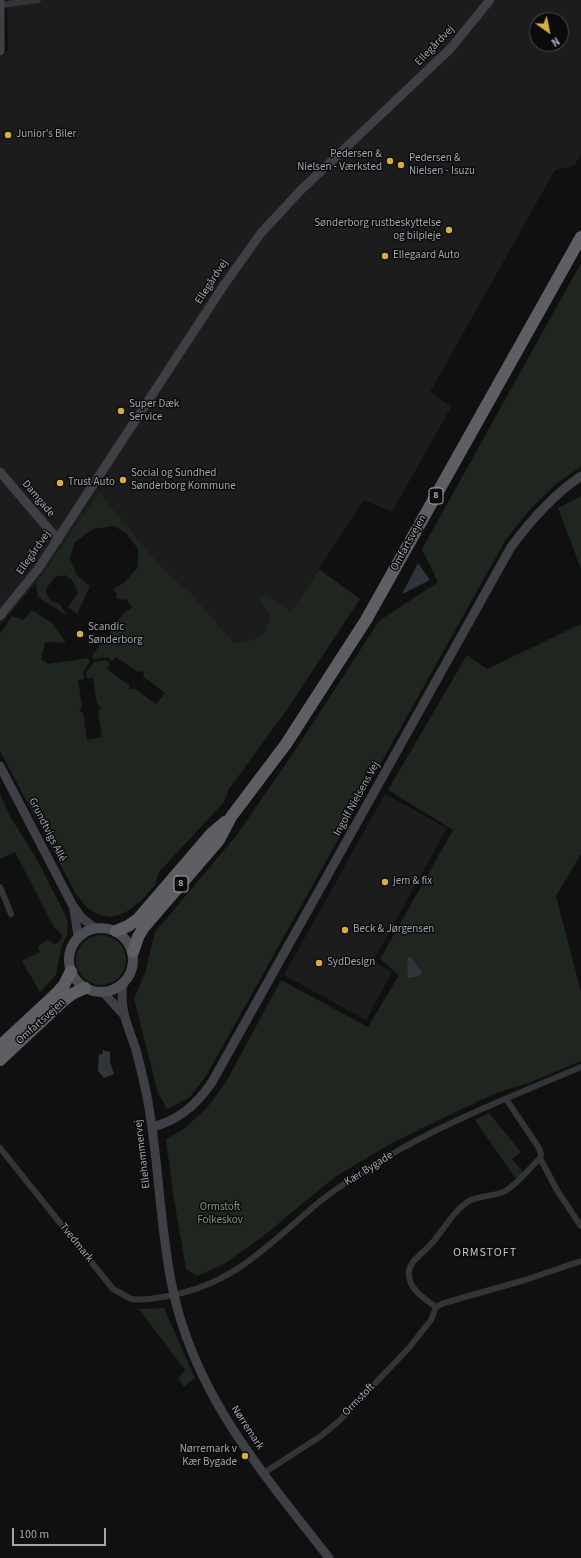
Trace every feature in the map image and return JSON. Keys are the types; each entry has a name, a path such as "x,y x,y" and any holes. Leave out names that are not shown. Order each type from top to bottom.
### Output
{"highway":[{"name":"Omfartsvejen","path":"133,952 138,937 144,927 219,840 231,818 286,744 366,620 581,237"},
{"name":"Omfartsvejen","path":"116,931 138,919 212,833 231,818"},
{"name":"Omfartsvejen","path":"0,1046 57,993 64,985 71,971"},
{"name":"Omfartsvejen","path":"0,1060 63,1001 72,994 85,988"}],"main road":[{"path":"123,983 116,989 103,992 97,992 85,988 76,981 71,971 69,955 72,945 78,936 87,930 104,927 116,931 128,942 133,952"},
{"name":"8","path":"123,983 131,971 134,962 133,952"}],"street":[{"path":"0,45 0,3 38,0"},
{"name":"Ellegårdvej","path":"0,616 38,569 58,540 224,285 261,233 300,191 450,50 490,0"},
{"name":"Damgade","path":"0,472 58,540"},
{"name":"Ingolf Nielsens Vej","path":"152,1127 170,1121 190,1109 212,1082 511,547 542,509 560,492 581,476"},
{"name":"Grundtvigs Allé","path":"0,766 73,906 81,916 95,928"},
{"path":"0,887 11,914"},
{"name":"Grundtvigs Allé","path":"73,906 78,936"},
{"name":"Ellehammervej","path":"123,983 123,1014 141,1069 146,1090 152,1127 163,1230 174,1295"},
{"name":"Ellehammervej","path":"103,992 123,1014"},
{"name":"Kær Bygade","path":"174,1295 221,1279 246,1265 271,1246 319,1203 359,1173 400,1149 444,1126 581,1067"},
{"path":"506,1099 539,1148 541,1154 540,1158 558,1192 581,1226"},
{"name":"Tvedmark","path":"0,1148 113,1289 132,1299 153,1299 174,1295"},
{"path":"540,1158 507,1190 501,1193 475,1198 460,1209 432,1243 413,1262 408,1270 412,1286 417,1293 436,1307 444,1303 525,1280 581,1261"},
{"name":"Nørremark","path":"174,1295 183,1329 206,1386 235,1434 262,1474 329,1558"},
{"name":"Ormstoft","path":"262,1474 321,1436 339,1422 408,1349 431,1320 436,1307"}],"shaded area":[{"path":"7,0 581,0 581,155 574,166 555,170 430,392 451,407 392,512 364,500 291,611 260,600 270,617 264,633 251,640 234,643 191,593 165,571 99,492 36,583 0,626 0,57 8,50"},
{"path":"418,563 430,580 402,594"},
{"path":"385,794 447,828 373,961 392,972 366,1020 284,975"},
{"path":"410,956 422,972 420,976 408,978 407,959"},
{"path":"102,1050 110,1052 110,1062 114,1074 104,1078 98,1071 99,1054 101,1055 103,1053"}],"green space":[{"path":"581,263 581,467 559,482 539,500 505,541 206,1076 189,1098 167,1109 158,1093 134,999 145,973 155,932 236,836 294,752 379,621 438,582 422,549"},
{"path":"99,492 165,571 191,593 234,643 251,640 264,633 270,617 260,600 265,595 291,611 319,569 360,599 286,711 229,789 224,802 159,872 155,885 141,901 126,912 112,917 99,915 87,908 76,894 0,751 0,634 12,616 23,620 32,610 53,624 66,643 45,643 41,659 48,664 88,658 90,661 83,672 84,679 78,680 82,706 79,710 83,713 87,740 102,737 98,711 101,707 97,704 93,678 87,678 86,672 94,662 106,660 110,664 107,669 129,685 129,689 135,689 156,704 165,693 144,677 143,671 138,672 116,657 112,661 107,657 94,659 92,656 104,639 108,638 113,627 126,610 128,611 132,608 126,599 116,598 117,595 113,589 124,583 138,567 138,549 126,533 114,526 93,529 74,543 70,559 77,575 90,586 77,614 68,607 78,593 72,580 65,575 55,577 46,589 49,598 61,605 67,616 38,597 36,583"},
{"path":"581,496 581,569 558,508"},
{"name":"Ormstoft Folkeskov","path":"581,624 581,854 556,896 581,992 581,1061 529,1083 499,1092 390,1144 335,1177 261,1238 224,1264 197,1276 186,1269 173,1193 166,1139 182,1130 206,1109 226,1082 281,980 368,1027 399,975 380,959 453,830 388,790 467,655 487,669"},
{"path":"0,794 11,818 35,856 66,916 68,924 67,935 62,945 56,975 40,992 23,963 23,960 40,952 38,946 48,940 54,944 60,941 62,937 55,929 15,852 0,859"},
{"path":"96,935 106,935 119,942 126,955 126,965 119,978 106,985 96,985 87,981 80,974 76,965 76,955 80,946 87,939"},
{"path":"489,1113 521,1152 512,1159 523,1172 516,1179 475,1120"},
{"path":"164,1308 195,1378 184,1387 178,1378 185,1370 139,1309"}],"place":[{"name":"Junior's Biler","path":"8,135"},
{"name":"Pedersen & Nielsen - Værksted","path":"390,161"},
{"name":"Pedersen & Nielsen - Isuzu","path":"401,165"},
{"name":"Sønderborg rustbeskyttelse og bilpleje","path":"449,230"},
{"name":"Ellegaard Auto","path":"385,256"},
{"name":"Super Dæk Service","path":"121,411"},
{"name":"Social og Sundhed Sønderborg Kommune","path":"123,480"},
{"name":"Trust Auto","path":"60,483"},
{"name":"Scandic Sønderborg","path":"80,634"},
{"name":"jem & fix","path":"385,882"},
{"name":"Beck & Jørgensen","path":"345,930"},
{"name":"SydDesign","path":"319,963"},
{"name":"Nørremark v Kær Bygade","path":"245,1456"}],"district":[{"name":"ORMSTOFT","path":"485,1253"}]}
